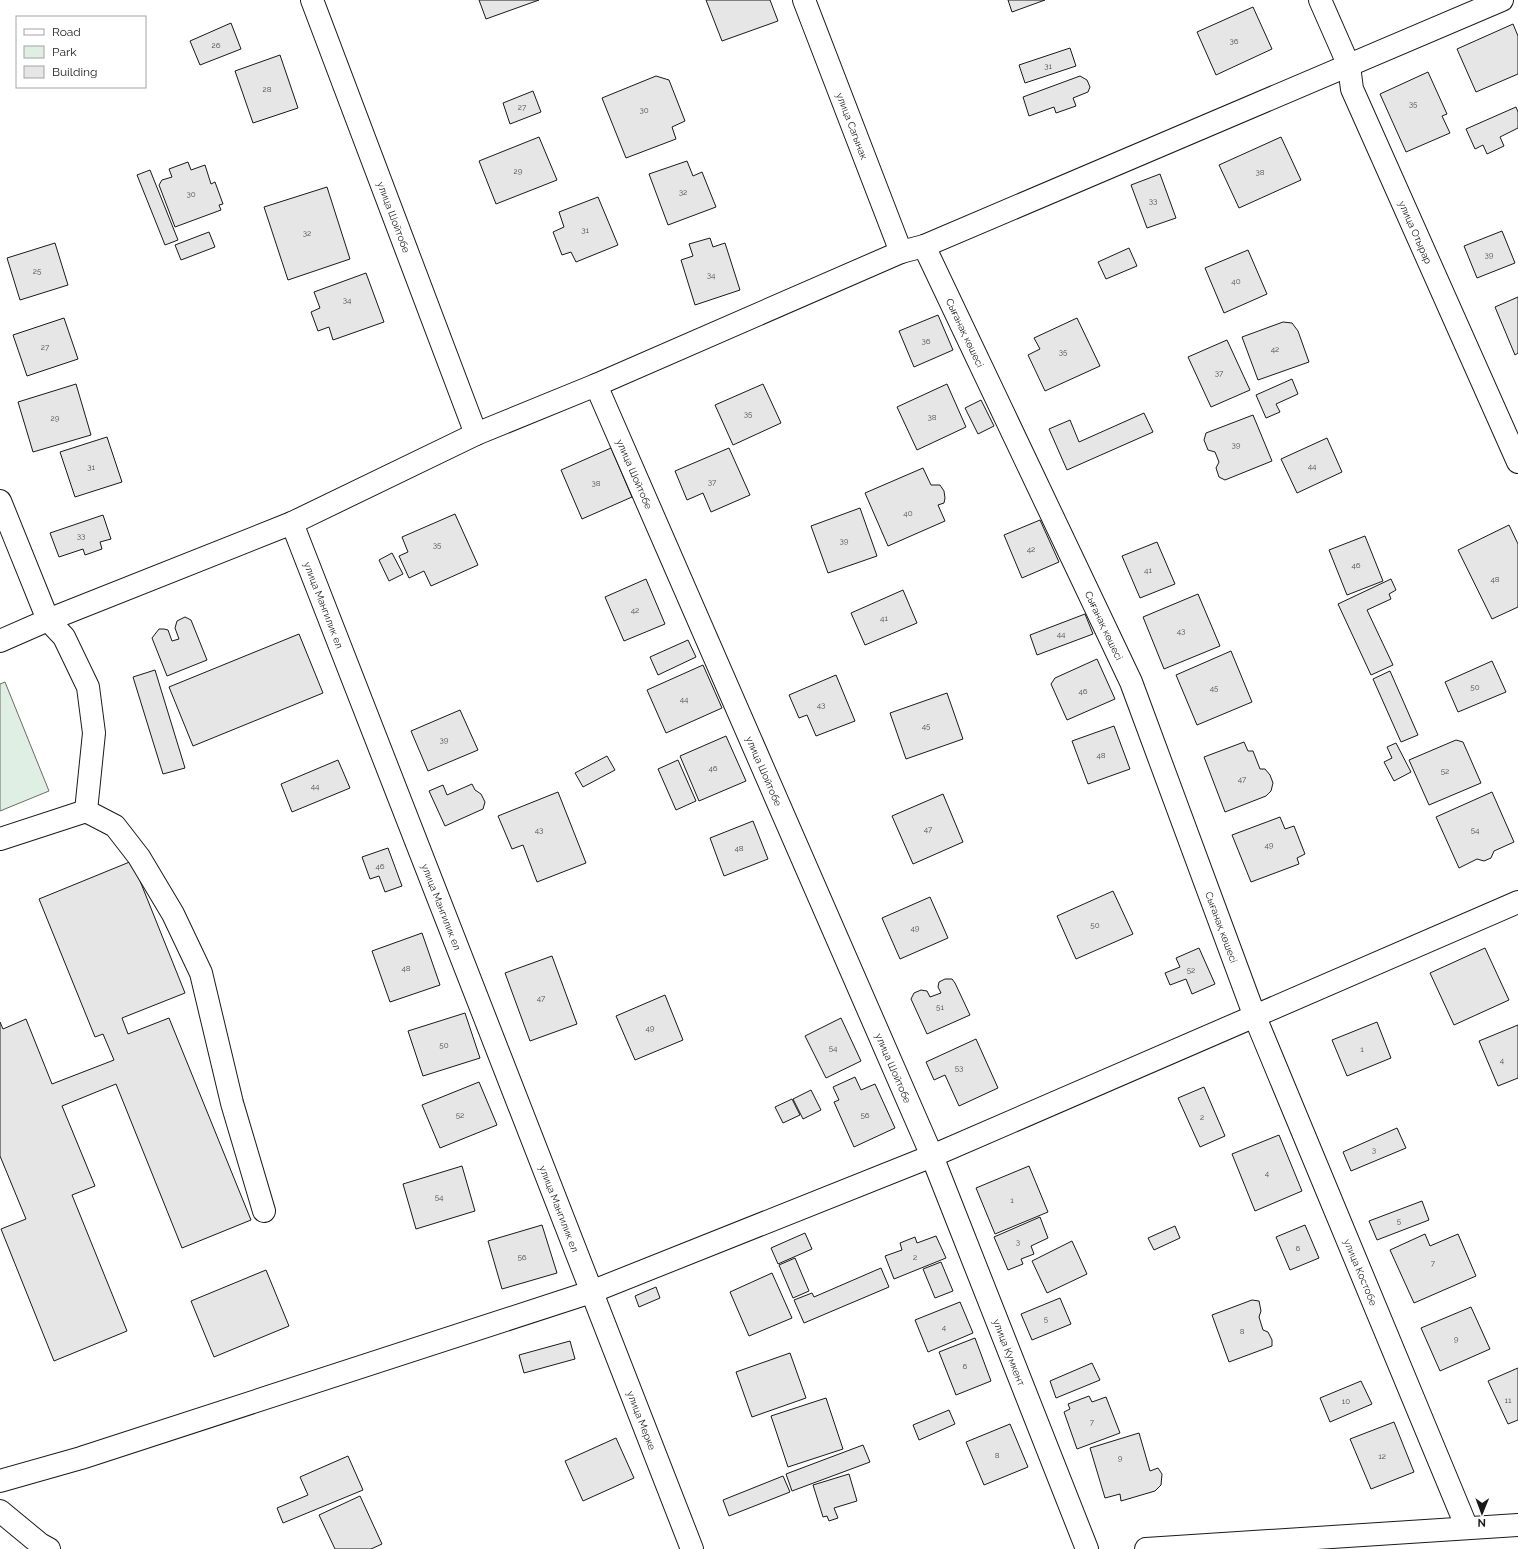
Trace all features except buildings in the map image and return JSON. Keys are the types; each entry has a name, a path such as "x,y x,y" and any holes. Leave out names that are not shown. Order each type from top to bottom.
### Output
{"street":[{"name":"улица Шойтобе","path":"312,0 476,434"},
{"name":"улица Сагынак","path":"804,0 901,252"},
{"name":"улица Отырар","path":"1320,0 1350,66 1352,89 1518,462"},
{"path":"0,641 48,620 292,523 476,434 596,385 901,252 924,246 1350,66 1502,0"},
{"name":"Сығанақ көшесі","path":"924,246 1131,682 1255,1017"},
{"name":"улица Шойтобе","path":"596,385 932,1156"},
{"path":"0,501 48,620 64,637 88,687 94,733 86,811"},
{"name":"улица Мангилик ел","path":"292,523 592,1292"},
{"path":"0,839 57,819 86,811 115,826 139,857 174,914 201,973 232,1103 264,1211"},
{"path":"0,1481 81,1458 592,1292 932,1156 1518,902"},
{"name":"улица Костобе","path":"1255,1017 1467,1528"},
{"name":"улица Кумкент","path":"932,1156 1087,1549"},
{"name":"улица Мерке","path":"592,1292 692,1549"},
{"path":"0,1511 7,1518 49,1549"},
{"path":"1146,1549 1518,1524"}],"green space":[{"path":"5,682 49,791 0,811 0,684"}]}
